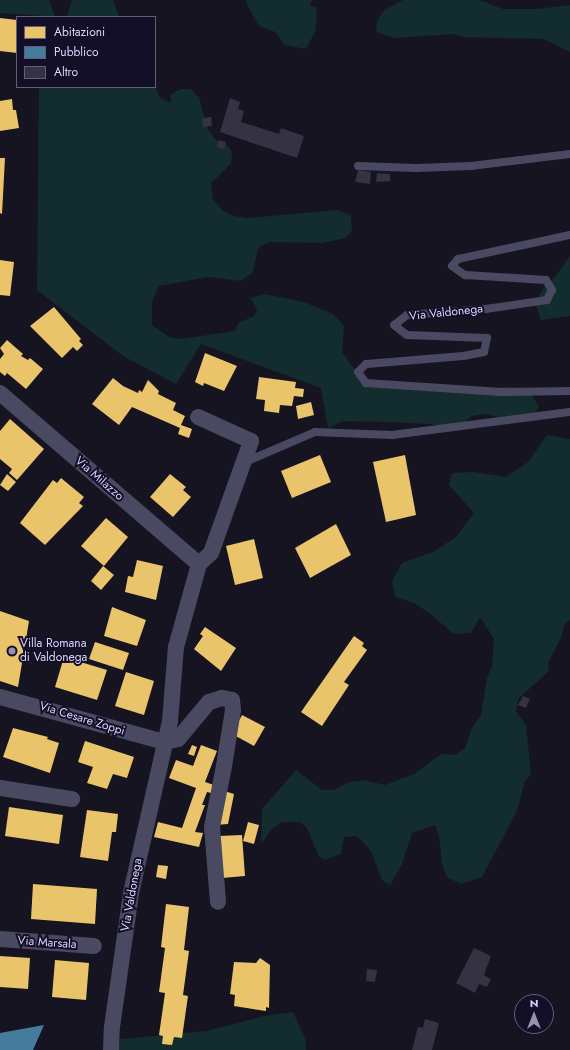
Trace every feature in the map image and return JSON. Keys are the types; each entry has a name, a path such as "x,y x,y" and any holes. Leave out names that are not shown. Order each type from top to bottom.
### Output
{"street":[{"name":"Via Milazzo","path":"0,393 199,564"},
{"name":"Via Valdonega","path":"111,1050 112,1028 132,893 164,742 170,721 176,648 199,564 211,553 251,441 198,417"},
{"name":"Via Cesare Zoppi","path":"0,696 164,742"},
{"path":"164,742 178,739 209,702 222,698 232,700 233,710 212,827 218,902"},
{"path":"0,788 72,799"},
{"name":"Via Marsala","path":"0,939 94,946"}],"lane":[{"path":"358,166 416,168 464,166 570,154"},
{"name":"Via Valdonega","path":"570,235 458,259 452,266 465,275 546,280 552,290 547,300 486,309 406,315 394,325 407,335 487,338 484,352 366,364 358,372 366,383 501,392 570,391"},
{"path":"244,463 314,432 392,435 570,412"}],"green space":[{"path":"0,0 49,0 55,16 41,16 0,13"},
{"path":"72,0 113,0 119,16 67,16"},
{"path":"247,0 312,0 310,5 316,7 317,17 315,32 306,49 285,45 275,32 258,25 246,2"},
{"path":"403,0 480,0 503,9 536,9 570,5 570,52 544,39 463,37 454,34 394,38 376,32 377,21 384,10"},
{"path":"39,88 156,88 160,98 171,103 170,95 181,89 191,89 199,98 208,129 215,139 226,144 232,152 231,164 211,183 213,199 223,211 234,216 247,218 337,210 351,215 352,231 346,238 322,243 269,242 258,248 253,272 241,281 208,277 159,286 152,302 152,325 169,337 181,339 235,331 239,322 253,317 257,311 251,298 264,294 304,302 333,314 344,326 342,352 360,377 365,379 457,389 515,387 532,395 539,407 534,414 506,419 485,414 472,416 461,426 444,430 431,424 343,421 328,428 321,388 201,344 176,384 123,356 37,290"},
{"path":"570,256 570,316 541,320 535,303 544,287 555,277"},
{"path":"547,435 570,439 570,620 564,625 561,638 548,663 549,671 518,699 516,711 526,725 531,774 525,781 517,811 482,877 461,884 447,877 442,864 439,836 435,825 412,833 402,864 390,885 382,880 371,851 357,836 344,837 341,854 325,860 319,857 307,828 300,822 281,822 271,830 261,844 262,809 296,770 322,790 334,790 349,782 364,780 385,785 414,774 441,754 455,755 465,748 472,728 481,715 487,678 492,666 494,639 480,617 471,633 454,634 429,613 414,603 395,597 392,581 402,563 433,552 456,537 474,513 449,485 452,473 473,472 506,477 528,462"},
{"path":"293,1012 305,1038 306,1050 118,1050 120,1039 207,1031 264,1016"}],"building: Abitazioni":[{"path":"0,18 16,20 16,53 0,51"},
{"path":"12,99 13,110 16,110 19,128 0,131 0,101"},
{"path":"0,158 5,158 2,214 0,213"},
{"path":"0,260 14,262 10,296 0,295"},
{"path":"54,307 81,339 79,341 83,345 77,351 73,347 62,358 30,326"},
{"path":"7,340 23,354 21,356 28,360 30,358 43,369 26,389 7,373 5,376 0,372 0,359 4,354 0,348"},
{"path":"205,353 237,366 224,391 204,383 203,386 195,382"},
{"path":"259,377 296,382 295,388 304,389 303,397 294,396 292,406 280,405 279,413 264,411 265,400 256,399"},
{"path":"113,378 123,386 138,393 139,390 142,392 148,380 159,391 158,394 176,403 173,410 185,416 181,425 192,429 189,438 178,434 180,428 132,407 119,425 92,404"},
{"path":"311,402 314,415 298,419 296,406"},
{"path":"10,419 44,449 17,480 9,473 12,469 0,459 0,431"},
{"path":"320,455 331,482 292,498 281,471"},
{"path":"405,455 416,515 386,522 373,462"},
{"path":"7,474 16,482 8,491 0,485"},
{"path":"170,474 186,487 183,490 191,497 173,517 150,497"},
{"path":"61,478 84,497 79,503 83,506 45,545 20,523 53,480 57,483"},
{"path":"106,518 128,537 104,566 81,546"},
{"path":"336,524 351,555 310,578 295,548"},
{"path":"254,539 263,578 235,585 226,546"},
{"path":"137,560 163,566 156,600 125,592 128,576 133,577"},
{"path":"103,566 114,575 101,590 91,581"},
{"path":"112,607 146,620 137,646 104,636"},
{"name":"Villa Romana di Valdonega","path":"0,611 29,621 18,687 0,681"},
{"path":"205,627 236,648 221,671 194,649 203,636 200,634"},
{"path":"354,636 364,643 362,646 367,650 344,682 349,685 322,726 301,712"},
{"path":"95,642 129,653 123,670 89,659"},
{"path":"64,657 107,670 97,700 55,687"},
{"path":"126,672 154,681 144,715 115,706"},
{"path":"242,715 265,727 254,746 232,734"},
{"path":"13,728 48,737 47,739 59,743 50,773 3,757"},
{"path":"85,741 134,757 127,778 113,774 107,789 87,783 93,767 78,762"},
{"path":"192,745 197,747 194,756 188,754"},
{"path":"201,745 217,751 205,782 214,785 211,793 207,792 202,805 205,805 195,832 203,833 199,847 154,837 158,822 182,828 196,788 169,778 176,760 193,766"},
{"path":"221,790 234,794 228,824 215,825"},
{"path":"9,807 63,815 59,844 5,836"},
{"path":"87,810 118,814 116,832 112,832 108,861 80,857"},
{"path":"248,822 259,825 254,844 243,841"},
{"path":"242,835 245,876 222,878 219,836"},
{"path":"158,865 168,866 166,879 156,877"},
{"path":"33,884 97,889 95,924 31,919"},
{"path":"166,904 189,907 184,950 189,951 183,995 188,996 182,1038 174,1037 172,1045 162,1044 163,1036 159,1035 165,993 159,992 165,948 161,947"},
{"path":"0,956 30,958 28,989 0,987"},
{"path":"260,958 270,965 269,1008 266,1007 266,1011 234,1006 235,995 230,994 234,962 256,963"},
{"path":"55,960 89,963 86,1000 52,997"}],"building: Pubblico":[{"path":"44,1025 33,1050 0,1050 0,1033"}],"building: Altro":[{"path":"230,98 240,102 238,109 244,111 241,122 279,134 281,128 304,136 297,158 220,132"},
{"path":"211,117 212,126 203,127 202,118"},
{"path":"219,140 226,142 224,149 217,147"},
{"path":"358,170 371,172 370,184 355,182"},
{"path":"377,173 390,174 390,181 376,182"},
{"path":"523,696 530,699 526,708 518,705"},
{"path":"474,948 491,956 484,975 491,979 487,987 479,984 475,993 456,983"},
{"path":"367,969 377,970 375,982 366,981"},
{"path":"425,1019 439,1023 432,1050 412,1050 418,1027 423,1028"}],"place":[{"name":"Villa Romana di Valdonega","path":"12,651"}]}
